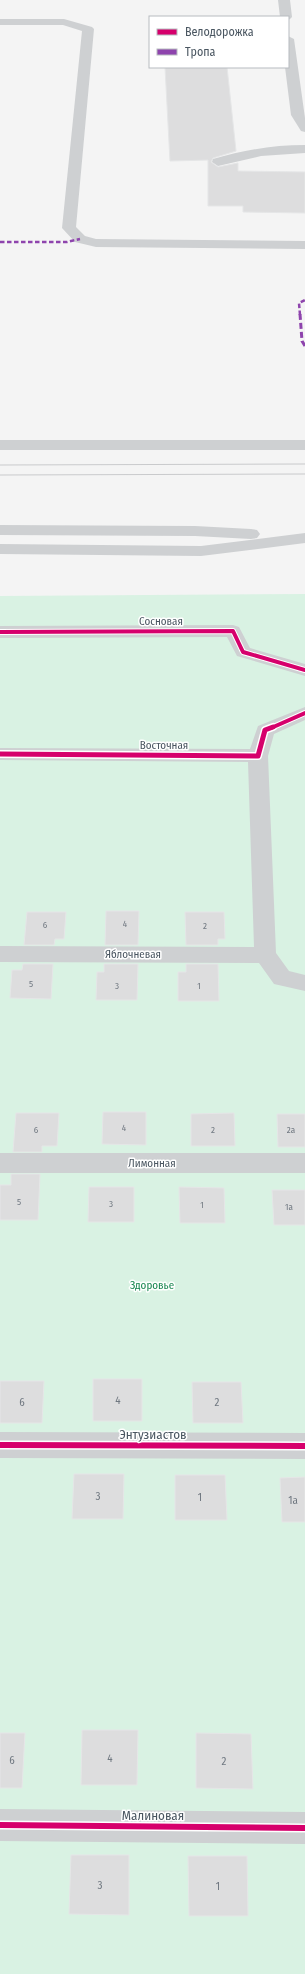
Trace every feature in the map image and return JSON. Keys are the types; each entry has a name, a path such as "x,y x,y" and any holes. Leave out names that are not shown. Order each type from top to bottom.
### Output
{"street":[{"path":"284,0 286,16"},
{"path":"0,22 64,22 88,29 69,228 80,239 96,243 305,246"},
{"path":"289,47 297,115 305,128"},
{"path":"218,162 248,153 274,149 305,149"},
{"path":"0,445 305,445"},
{"path":"0,530 195,531 304,538"},
{"path":"0,549 201,550 304,538"},
{"name":"Сосновая","path":"0,632 233,631 243,652 305,670"},
{"path":"305,713 265,730 258,756 265,955 282,978 305,982"},
{"name":"Восточная","path":"0,754 258,756"},
{"name":"Яблочневая","path":"0,954 265,955"},
{"name":"Лимонная","path":"0,1163 305,1163"},
{"name":"Энтузиастов","path":"0,1444 305,1446"},
{"name":"Малиновая","path":"0,1825 305,1828"}],"green space":[{"name":"Здоровье","path":"305,594 305,1974 0,1974 0,596"}],"building":[{"path":"165,68 227,68 236,151 213,158 211,162 218,167 238,163 238,171 305,172 305,213 243,212 243,206 208,206 208,160 170,161"},
{"path":"106,911 139,911 138,945 105,945"},
{"path":"27,912 66,912 64,939 55,939 54,945 24,945"},
{"path":"185,912 224,912 225,939 218,939 218,945 186,945"},
{"path":"23,964 53,964 51,999 10,998 12,970 22,970"},
{"path":"104,964 138,964 137,1000 96,1000 97,972 104,972"},
{"path":"186,964 218,964 219,1001 178,1001 178,972 186,972"},
{"path":"103,1112 146,1112 146,1145 102,1144"},
{"path":"16,1113 59,1113 57,1146 42,1146 42,1152 13,1152"},
{"path":"234,1113 235,1146 191,1146 191,1114"},
{"path":"277,1114 305,1114 305,1147 278,1147"},
{"path":"11,1174 40,1174 38,1220 0,1220 0,1185 11,1185"},
{"path":"89,1187 134,1187 134,1222 88,1222"},
{"path":"179,1187 224,1188 225,1223 180,1223"},
{"path":"272,1190 305,1190 305,1225 274,1225"},
{"path":"93,1379 142,1379 142,1421 93,1421"},
{"path":"0,1381 44,1381 42,1423 0,1423"},
{"path":"192,1382 241,1382 243,1423 193,1423"},
{"path":"74,1474 124,1474 123,1519 72,1519"},
{"path":"175,1475 225,1475 227,1520 175,1520"},
{"path":"305,1477 305,1522 282,1522 280,1478"},
{"path":"82,1730 138,1730 137,1785 81,1785"},
{"path":"0,1733 25,1733 22,1788 0,1788"},
{"path":"196,1733 251,1734 253,1789 196,1788"},
{"path":"71,1855 129,1855 129,1915 69,1914"},
{"path":"188,1856 247,1856 248,1916 189,1916"}],"tram line":[{"path":"0,465 305,464"},
{"path":"0,475 305,474"}],"marked path":[{"path":"0,242 67,242 80,239"},
{"path":"305,300 299,303 302,341 305,346"}],"cycle path":[{"path":"0,632 233,631 243,652 305,670"},
{"path":"0,754 258,756 265,730 305,713"},
{"path":"0,1445 305,1446"},
{"path":"0,1825 305,1828"}]}
